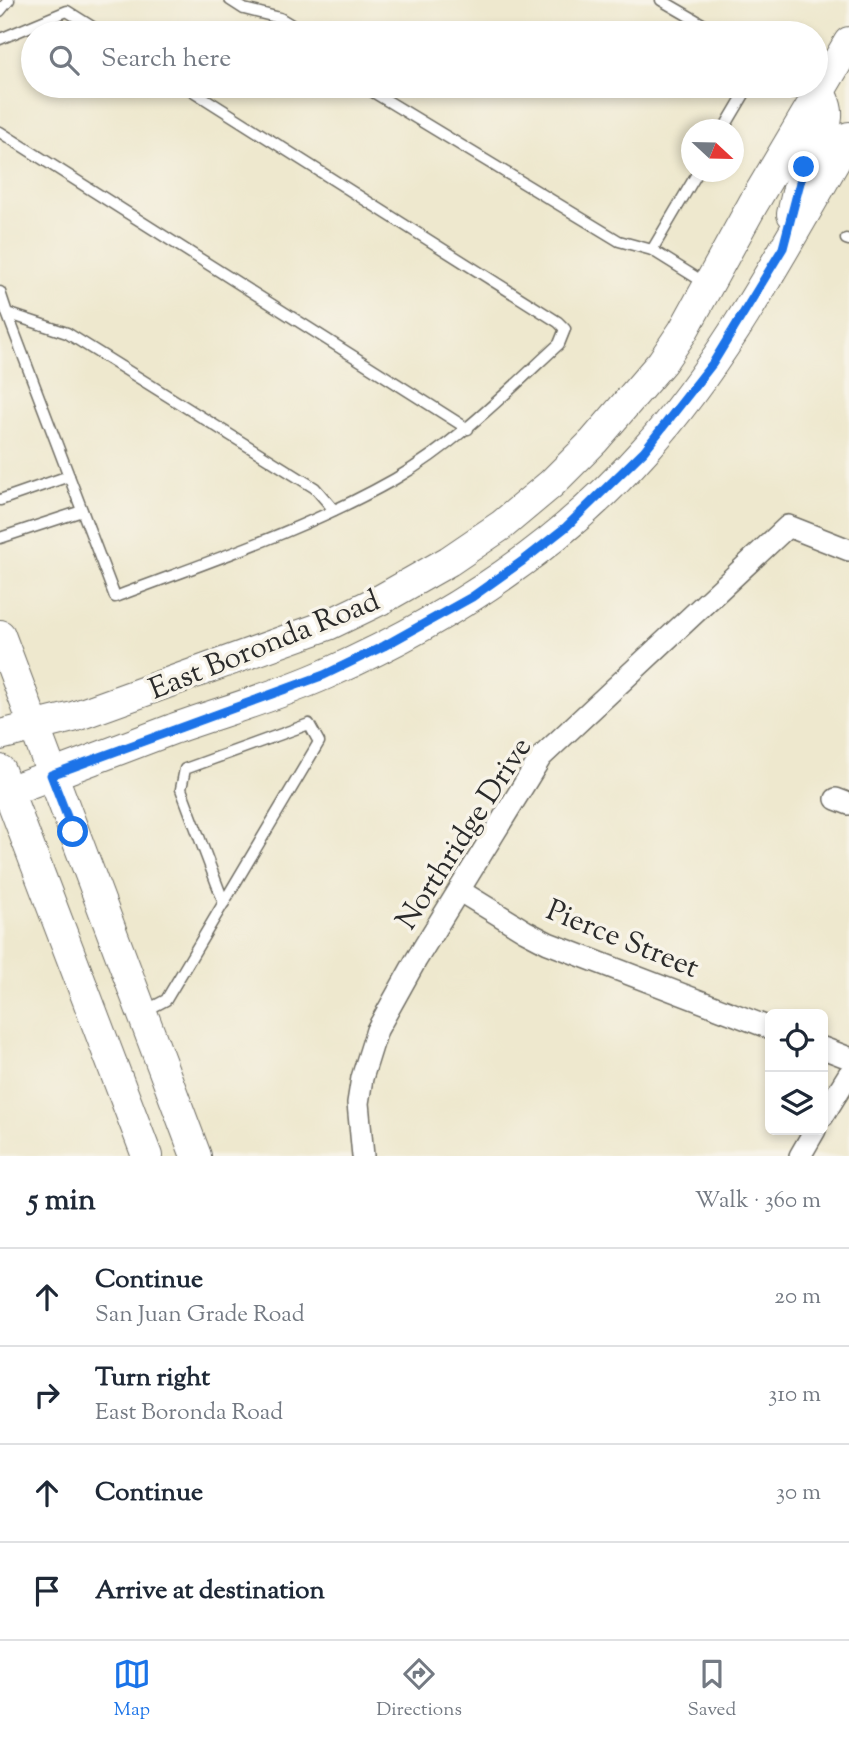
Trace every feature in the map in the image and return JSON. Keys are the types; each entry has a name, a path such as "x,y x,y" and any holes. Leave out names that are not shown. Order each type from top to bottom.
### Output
{"main road":[{"name":"East Boronda Road","path":"828,70 849,41"},
{"name":"East Boronda Road","path":"0,735 73,717 328,625 382,599 449,561 502,525 551,484 594,442 662,362 709,285 809,98"},
{"path":"783,248 804,167 827,124 829,113 827,102 823,98"},
{"name":"East Boronda Road","path":"3,785 51,775 324,675 428,623 472,597 524,560 575,518 651,442 713,363 849,136"},
{"path":"0,635 196,1156"},
{"path":"3,785 147,1156"}],"street":[{"name":"Northridge Drive","path":"363,1156 358,1103 369,1053 392,1001 541,757 788,526 849,550"},
{"name":"Pierce Street","path":"460,891 548,943 765,1026"},
{"path":"828,1050 849,1058"},
{"path":"828,1108 849,1074"},
{"path":"800,1156 812,1135"}],"lane":[{"path":"0,11 9,0"},
{"path":"230,0 244,9 285,21"},
{"path":"661,0 697,21"},
{"path":"43,21 67,11 83,21"},
{"path":"0,39 21,30"},
{"path":"0,292 115,597 242,549 334,510 396,478 468,429 559,344 565,329 558,322 204,98"},
{"path":"383,98 619,241 652,250 709,285"},
{"path":"730,119 742,98"},
{"path":"0,132 468,429"},
{"path":"652,250 692,182"},
{"path":"7,313 67,333 315,488 334,510"},
{"path":"0,500 69,476"},
{"path":"0,538 82,510"},
{"path":"141,1013 166,1000 224,903 319,742 309,724 185,769 181,789 224,903"}],"route":[{"path":"73,832 51,775 324,675 428,623 472,597 566,527 644,451 713,363 783,248 804,167"}]}
